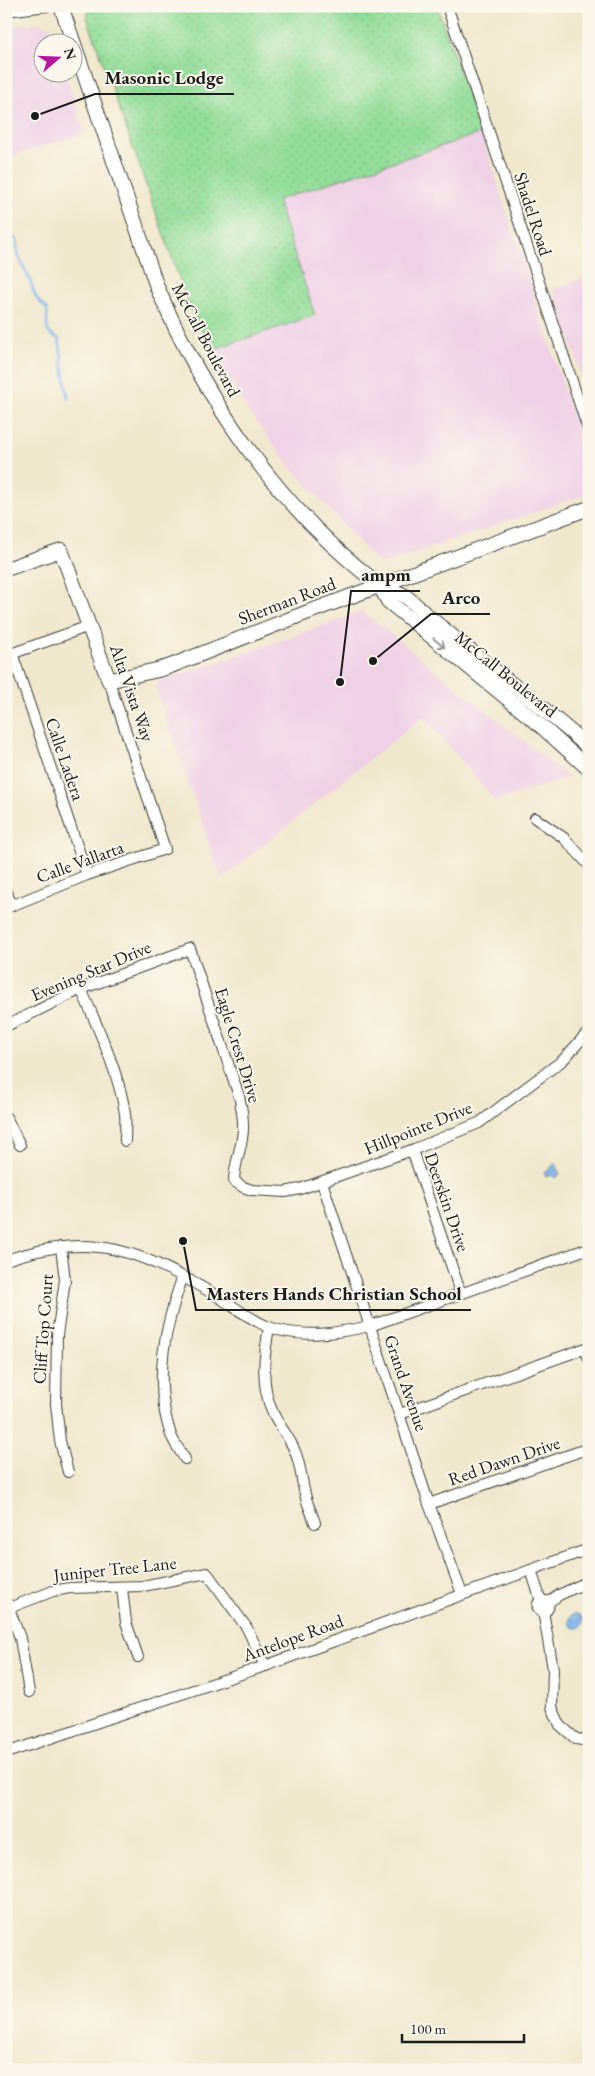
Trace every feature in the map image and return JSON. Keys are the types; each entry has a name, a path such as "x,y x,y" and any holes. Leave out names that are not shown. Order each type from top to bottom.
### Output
{"main road":[{"name":"McCall Boulevard","path":"61,6 157,287 173,324 202,378 239,436 284,493 342,553 380,586 405,596 471,652 546,710 589,748"},
{"name":"Sherman Road","path":"109,681 134,673 151,672 168,667 589,508"},
{"name":"Alta Vista Way","path":"6,569 62,550 109,681"},
{"name":"McCall Boulevard","path":"380,586 388,601 589,769"},
{"path":"565,747 578,749 589,760"}],"street":[{"path":"6,11 47,6"},
{"name":"Shadel Road","path":"447,6 589,432"},
{"path":"9,654 89,626"},
{"name":"Calle Ladera","path":"9,654 87,875"},
{"name":"Alta Vista Way","path":"109,681 165,849"},
{"path":"535,818 564,838 589,865"},
{"name":"Calle Vallarta","path":"9,906 87,875 165,849"},
{"path":"6,892 9,906"},
{"name":"Evening Star Drive","path":"6,1026 81,990 190,949"},
{"name":"Eagle Crest Drive","path":"190,949 239,1096 243,1116 243,1137 234,1168 234,1181"},
{"path":"81,990 96,1024 121,1093 125,1115 125,1142"},
{"name":"Hillpointe Drive","path":"234,1181 243,1188 252,1190 285,1192 322,1182 412,1150 479,1123 563,1060 589,1031"},
{"path":"6,1116 20,1145"},
{"name":"Deerskin Drive","path":"412,1150 461,1294"},
{"name":"Grand Avenue","path":"322,1182 462,1594"},
{"path":"6,1260 27,1253 61,1247 88,1246 111,1248 153,1261 183,1276 269,1327 316,1334 342,1332 370,1326 589,1248"},
{"name":"Cliff Top Court","path":"61,1247 65,1280 57,1335 56,1404 60,1441 68,1472"},
{"path":"183,1276 167,1327 162,1353 162,1382 165,1412 170,1434 185,1459"},
{"path":"269,1327 264,1373 267,1394 273,1413 294,1449 301,1467 305,1494 315,1523"},
{"path":"400,1414 587,1348 589,1359"},
{"name":"Red Dawn Drive","path":"430,1504 589,1448"},
{"name":"Antelope Road","path":"6,1753 265,1666 589,1549"},
{"path":"531,1570 544,1605 552,1670 552,1707 560,1725 576,1740 589,1741"},
{"name":"Juniper Tree Lane","path":"8,1605 61,1590 122,1588 168,1582 207,1573 247,1628 265,1666"},
{"path":"544,1605 559,1594 589,1582"},
{"path":"122,1588 126,1622 138,1656"},
{"path":"8,1605 24,1652 29,1692"}],"shaded area":[{"path":"39,23 50,27 52,32 32,32 32,82 68,82 85,133 6,158 6,26"},
{"path":"481,133 589,466 589,493 383,564 373,558 291,467 248,411 212,350 315,315 276,200"},
{"path":"589,276 589,397 553,289"},
{"path":"362,611 569,777 495,801 424,716 221,879 155,683 261,648"}],"green space":[{"path":"90,6 437,6 481,133 277,200 315,315 212,350 187,301 87,17"}],"water":[{"path":"554,1164 557,1165 560,1174 556,1178 551,1175 546,1177 544,1172 549,1170"},
{"path":"576,1614 581,1616 583,1621 581,1626 576,1628 571,1626 569,1621 571,1616"}],"waterway":[{"path":"6,191 10,193 14,203 6,212"},
{"path":"6,214 12,225 10,235 17,240 19,255 35,294 47,309 48,330 59,339 68,398"}],"place":[{"name":"Masonic Lodge","path":"35,116"},
{"name":"Arco","path":"373,661"},
{"name":"ampm","path":"340,682"},
{"name":"Masters Hands Christian School","path":"183,1241"}]}
